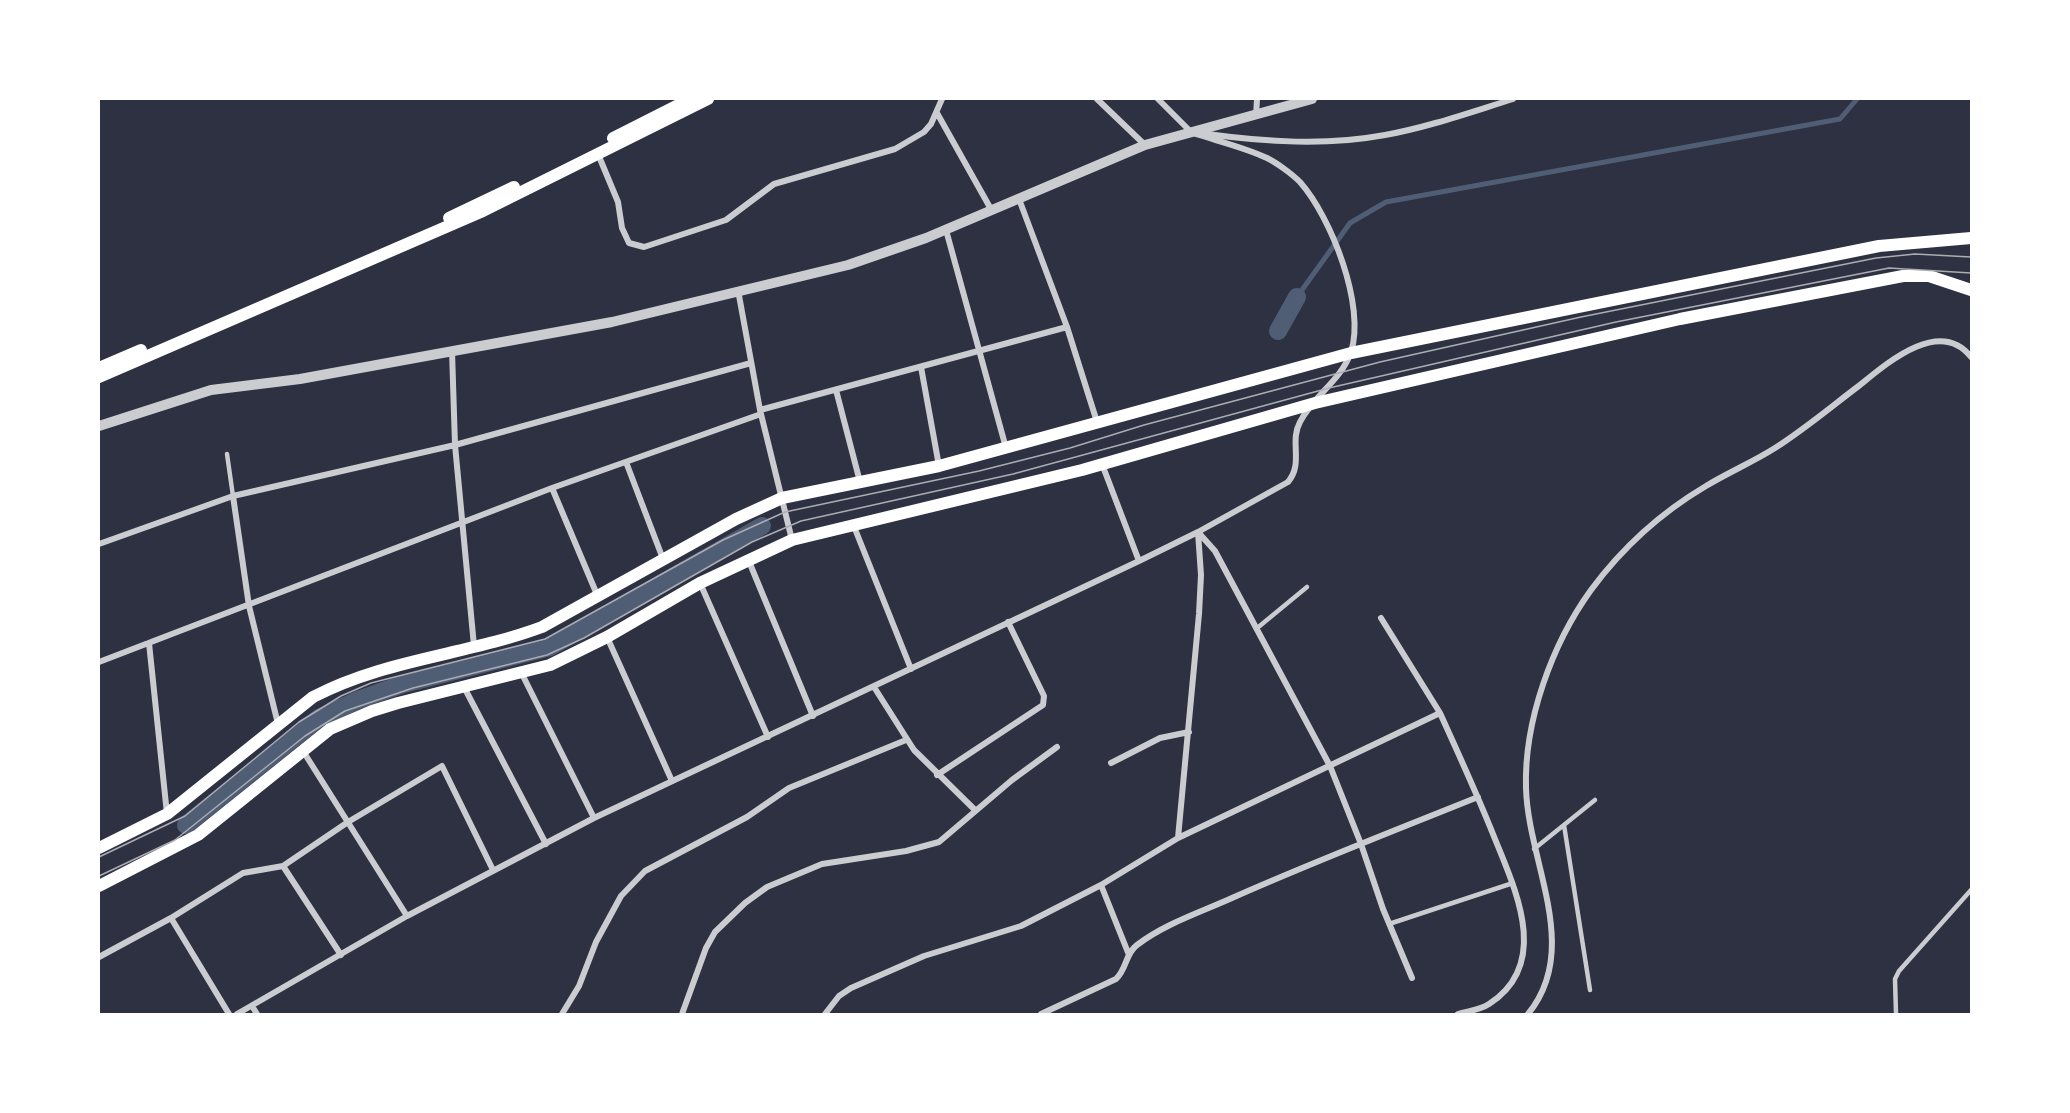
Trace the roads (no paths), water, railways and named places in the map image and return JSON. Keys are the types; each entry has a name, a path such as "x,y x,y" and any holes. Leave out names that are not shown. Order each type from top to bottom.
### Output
{"main road":[{"path":"99,377 274,299 450,226 597,151 690,99"},
{"path":"99,368 446,219 708,99"},
{"path":"99,848 167,814 313,697 335,685 396,666 519,636 542,627 663,559 782,498 939,466 1006,449 1350,353 1879,246 1971,238"},
{"path":"99,886 198,835 330,729 372,711 550,665 607,637 700,583 747,559 792,540 1102,464 1315,403 1680,319 1903,276 1929,276 1971,290"}],"street":[{"path":"597,151 618,202 624,237 629,243 644,247 726,220 774,184 895,148 924,132 937,113 942,99"},
{"path":"1097,99 1146,145"},
{"path":"237,1014 407,916 594,818 1139,561 1198,532 1288,482 1295,474 1297,465 1295,434 1300,421 1341,372 1350,353 1355,333 1354,314 1341,262 1326,222 1299,181 1267,158 1191,132 1158,99"},
{"path":"1256,117 1257,99"},
{"path":"99,426 211,390 300,379 612,322 848,265 946,230 1146,145 1256,117 1312,99"},
{"path":"1191,132 1262,142 1309,142 1383,135 1424,127 1513,99"},
{"path":"937,113 992,211"},
{"path":"1019,199 1067,327 1098,424"},
{"path":"946,230 1006,449"},
{"path":"738,290 761,412 792,540"},
{"path":"99,662 552,488 761,412 1067,327"},
{"path":"1528,1014 1548,980 1554,945 1551,921 1528,818 1526,786 1536,714 1567,628 1591,590 1641,534 1670,510 1706,486 1784,443 1879,370 1915,346 1933,341 1951,344 1966,351 1971,357"},
{"path":"452,350 455,445 474,646"},
{"path":"99,544 233,496 455,445 751,363"},
{"path":"921,367 939,466"},
{"path":"836,390 861,482"},
{"path":"626,462 663,559"},
{"path":"1102,464 1139,561"},
{"path":"552,488 598,597"},
{"path":"233,496 249,606 278,724"},
{"path":"853,524 911,669"},
{"path":"1198,532 1215,551 1330,766 1389,924 1412,978"},
{"path":"1178,838 1201,575 1198,532"},
{"path":"747,559 813,716"},
{"path":"700,583 768,737"},
{"path":"1381,618 1440,713 1513,883 1524,921 1521,964 1513,980 1487,1005 1458,1014"},
{"path":"937,774 1043,705 1044,696 1008,622"},
{"path":"607,637 672,781"},
{"path":"149,643 167,814"},
{"path":"522,674 594,818"},
{"path":"464,686 546,844"},
{"path":"874,687 906,740 975,810"},
{"path":"825,1014 839,996 870,979 924,956 1021,926 1101,885 1178,838 1440,713"},
{"path":"1111,763 1160,738 1189,732"},
{"path":"562,1014 579,986 596,942 621,896 645,871 747,817 789,788 906,740"},
{"path":"682,1014 706,948 715,932 745,903 767,887 822,864 932,845 945,838 975,810 1057,747"},
{"path":"303,751 407,916"},
{"path":"99,957 171,918 243,873 284,866 348,822 442,766 493,870"},
{"path":"1041,1014 1116,979 1122,973 1129,955 1138,944 1181,921 1478,797"},
{"path":"284,866 341,955"},
{"path":"1101,885 1129,955"},
{"path":"171,918 229,1014"},
{"path":"1486,1014 1487,1005"},
{"path":"252,1006 257,1014"}],"lane":[{"path":"227,454 233,496"},
{"path":"1256,629 1307,587"},
{"path":"1534,850 1595,800"},
{"path":"1564,825 1590,990"},
{"path":"1389,924 1513,883"},
{"path":"1896,1014 1895,978 1899,971 1971,890"}],"waterway":[{"path":"1297,297 1350,223 1386,202 1840,119 1857,99"},
{"path":"1278,331 1297,297"},
{"path":"186,825 319,718 358,700 403,684 550,647 762,526"}],"tram line":[{"path":"99,857 185,816 299,722 341,696 371,683 545,639 723,540 785,512 979,471 1380,362 1581,317 1876,258 1915,254 1971,257"},
{"path":"99,876 175,840 305,736 345,711 413,688 547,655 584,638 752,542 801,521 1013,474 1329,388 1616,322 1889,268 1971,273"}]}
